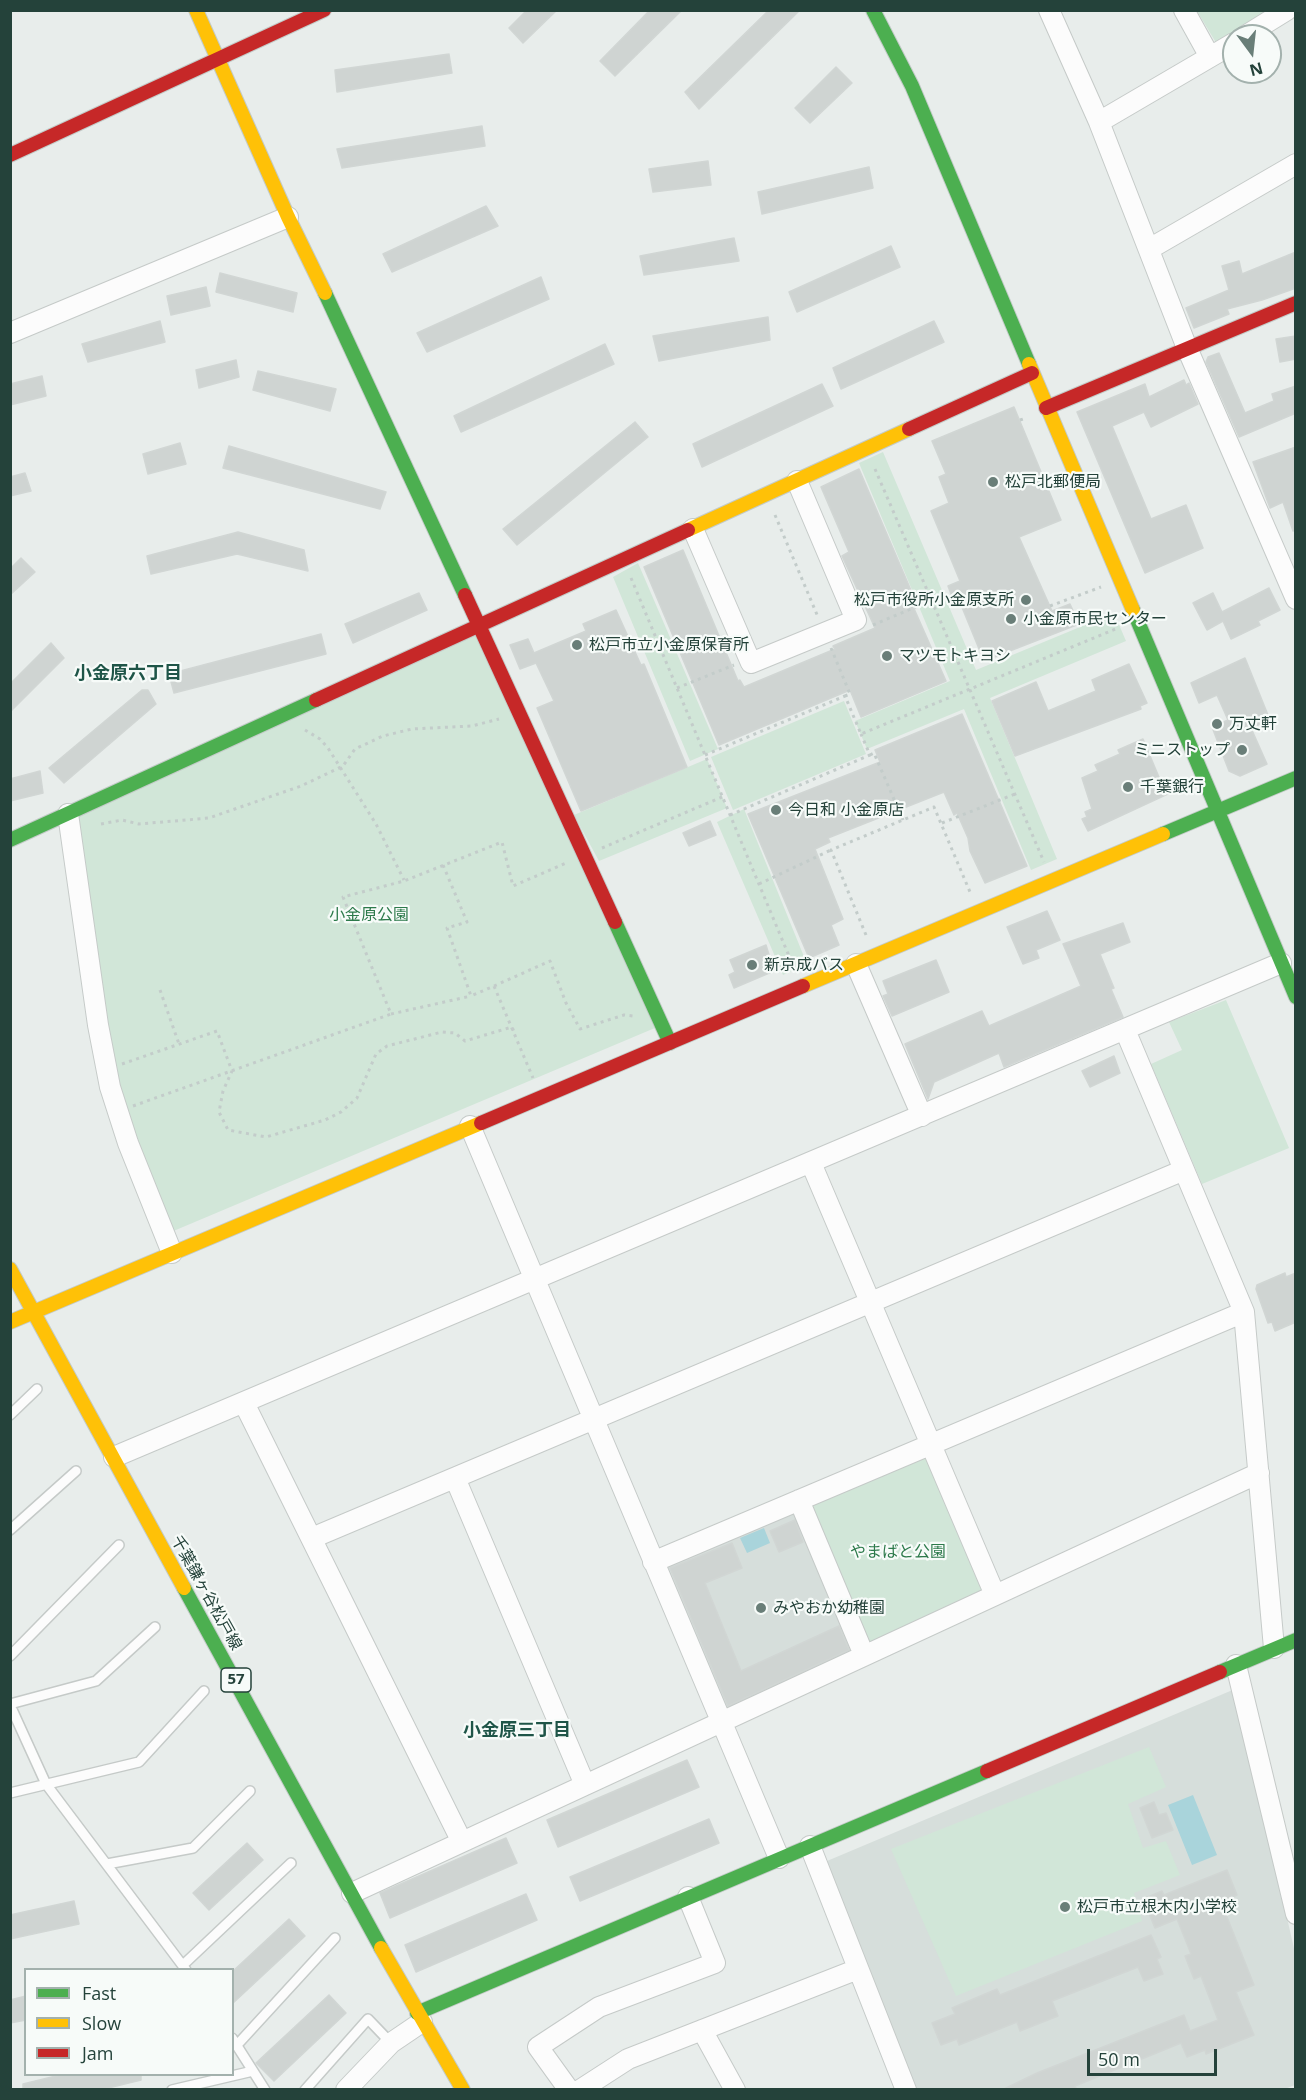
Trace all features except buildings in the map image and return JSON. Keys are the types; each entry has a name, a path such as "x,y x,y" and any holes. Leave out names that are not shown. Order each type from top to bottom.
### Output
{"street":[{"path":"196,10 288,217 347,337 670,1043"},
{"path":"10,154 324,10"},
{"path":"873,10 912,86 1296,997"},
{"path":"1049,10 1099,122 1187,348 1296,598"},
{"path":"1184,10 1210,57"},
{"path":"1264,24 1287,10"},
{"path":"1099,122 1222,50"},
{"path":"1150,249 1296,164"},
{"path":"10,333 288,217"},
{"path":"1046,408 1296,303"},
{"path":"10,840 69,822 291,712 1032,373"},
{"path":"693,529 751,663 856,620 797,481"},
{"path":"10,1322 1296,778"},
{"path":"69,822 106,1070 128,1143 172,1253"},
{"path":"114,1458 1281,963"},
{"path":"856,964 922,1116"},
{"path":"1125,1030 1244,1312 1274,1648"},
{"path":"470,1126 779,1858"},
{"path":"811,1163 995,1595"},
{"path":"312,1538 1184,1170"},
{"name":"千葉鎌ヶ谷松戸線","path":"10,1269 420,2018 463,2090"},
{"path":"653,1562 1244,1312"},
{"path":"244,1403 462,1842"},
{"path":"352,1893 1259,1473"},
{"path":"455,1478 585,1785"},
{"path":"799,1500 864,1655"},
{"path":"346,2090 391,2043 420,2018 688,1897 1296,1640"},
{"path":"1236,1665 1296,1914"},
{"path":"810,1846 906,2090"},
{"path":"568,2090 538,2048 599,2007 715,1963 688,1897"},
{"path":"580,2090 628,2059 858,1969"},
{"path":"702,2030 735,2090"}],"lane":[{"path":"10,1415 37,1389"},
{"path":"10,1530 75,1471"},
{"path":"10,1656 119,1545"},
{"path":"155,1627 96,1681 10,1705 46,1784 184,1967 291,1863"},
{"path":"10,1793 139,1762 204,1691"},
{"path":"107,1864 193,1848 250,1791"},
{"path":"265,2090 235,2042 335,1938"},
{"path":"305,2090 368,2019 391,2043"},
{"path":"234,2075 253,2071"},
{"path":"172,2090 232,2076"}],"path":[{"path":"1020,420 1026,418"},
{"path":"867,450 1045,864"},
{"path":"623,560 795,970"},
{"path":"1050,606 1102,586"},
{"path":"861,734 1120,627"},
{"path":"705,755 850,694 829,643"},
{"path":"677,688 749,658"},
{"path":"845,696 870,755"},
{"path":"69,822 123,820 139,824 209,818 277,795 343,766 355,749 383,736 412,729 472,726 503,718 518,710"},
{"path":"291,712 303,729 320,739 376,824 404,881"},
{"path":"730,815 874,753 903,820"},
{"path":"941,823 1015,794"},
{"path":"391,1014 343,897 404,881 502,842 513,886 722,797"},
{"path":"759,884 831,850 934,807 979,913"},
{"path":"831,850 875,956"},
{"path":"443,865 467,922 447,928 471,996"},
{"path":"118,1112 391,1014 471,996 550,961 566,1003 580,1029 624,1015 644,1017"},
{"path":"492,987 494,986 534,1080"},
{"path":"160,990 179,1044"},
{"path":"106,1070 217,1030 232,1071 223,1091 219,1112 228,1130 266,1137 342,1112 357,1098 376,1054 387,1046 442,1032 455,1033 465,1041 512,1028"}],"shaded area":[{"name":"みやおか幼稚園","path":"793,1513 801,1516 855,1646 852,1652 729,1710 725,1707 667,1570 669,1564"},
{"name":"松戸市立根木内小学校","path":"1235,1689 1295,1953 1295,2085 1282,2090 916,2089 827,1861"}],"green space":[{"path":"1197,11 1287,11 1266,24 1222,24 1221,51"},
{"path":"883,452 976,670 1114,613 1126,641 990,698 1057,859 1031,870 964,709 867,749 855,721 950,681 859,463"},
{"path":"638,563 718,749 690,761 613,577"},
{"name":"小金原公園","path":"479,626 662,1025 164,1235 133,1156 68,814"},
{"path":"844,701 866,754 733,810 711,757"},
{"path":"707,759 727,808 599,861 574,815"},
{"path":"744,809 807,964 783,975 717,822"},
{"path":"1226,1000 1289,1148 1202,1184 1151,1064 1182,1050 1169,1022"},
{"name":"やまばと公園","path":"923,1457 930,1460 984,1587 982,1593 871,1644 866,1641 811,1512 814,1503"},
{"path":"1149,1747 1166,1787 1128,1804 1143,1848 1166,1841 1180,1875 1134,1893 1142,1921 956,1996 891,1849"}],"water":[{"path":"764,1528 770,1543 747,1553 740,1538"},
{"path":"1193,1795 1217,1855 1192,1865 1168,1805"}],"traffic: fast":[{"path":"873,10 912,86 1029,364"},
{"path":"325,293 465,595"},
{"path":"1133,610 1296,997"},
{"path":"10,840 316,700"},
{"path":"1163,834 1296,778"},
{"path":"615,922 670,1043"},
{"path":"184,1588 381,1948"},
{"path":"1220,1672 1296,1640"},
{"path":"417,2013 987,1771"}],"traffic: slow":[{"path":"196,10 288,217 325,293"},
{"path":"1029,364 1133,610"},
{"path":"688,530 909,429"},
{"path":"803,986 1163,834"},
{"path":"10,1322 481,1123"},
{"path":"10,1269 184,1588"},
{"path":"381,1948 463,2090"}],"traffic: jam":[{"path":"10,155 324,10"},
{"path":"1046,408 1296,303"},
{"path":"909,429 1032,373"},
{"path":"316,700 688,530"},
{"path":"465,595 615,922"},
{"path":"481,1123 803,986"},
{"path":"987,1771 1220,1672"}],"place":[{"name":"松戸北郵便局","path":"993,482"},
{"name":"松戸市役所小金原支所","path":"1026,600"},
{"name":"小金原市民センター","path":"1011,619"},
{"name":"松戸市立小金原保育所","path":"577,645"},
{"name":"マツモトキヨシ","path":"887,656"},
{"name":"万丈軒","path":"1217,724"},
{"name":"ミニストップ","path":"1242,750"},
{"name":"千葉銀行","path":"1128,787"},
{"name":"今日和 小金原店","path":"776,810"},
{"name":"新京成バス","path":"752,965"},
{"name":"みやおか幼稚園","path":"761,1608"},
{"name":"松戸市立根木内小学校","path":"1065,1907"}],"district":[{"name":"小金原六丁目","path":"128,674"},
{"name":"小金原三丁目","path":"517,1731"}]}
